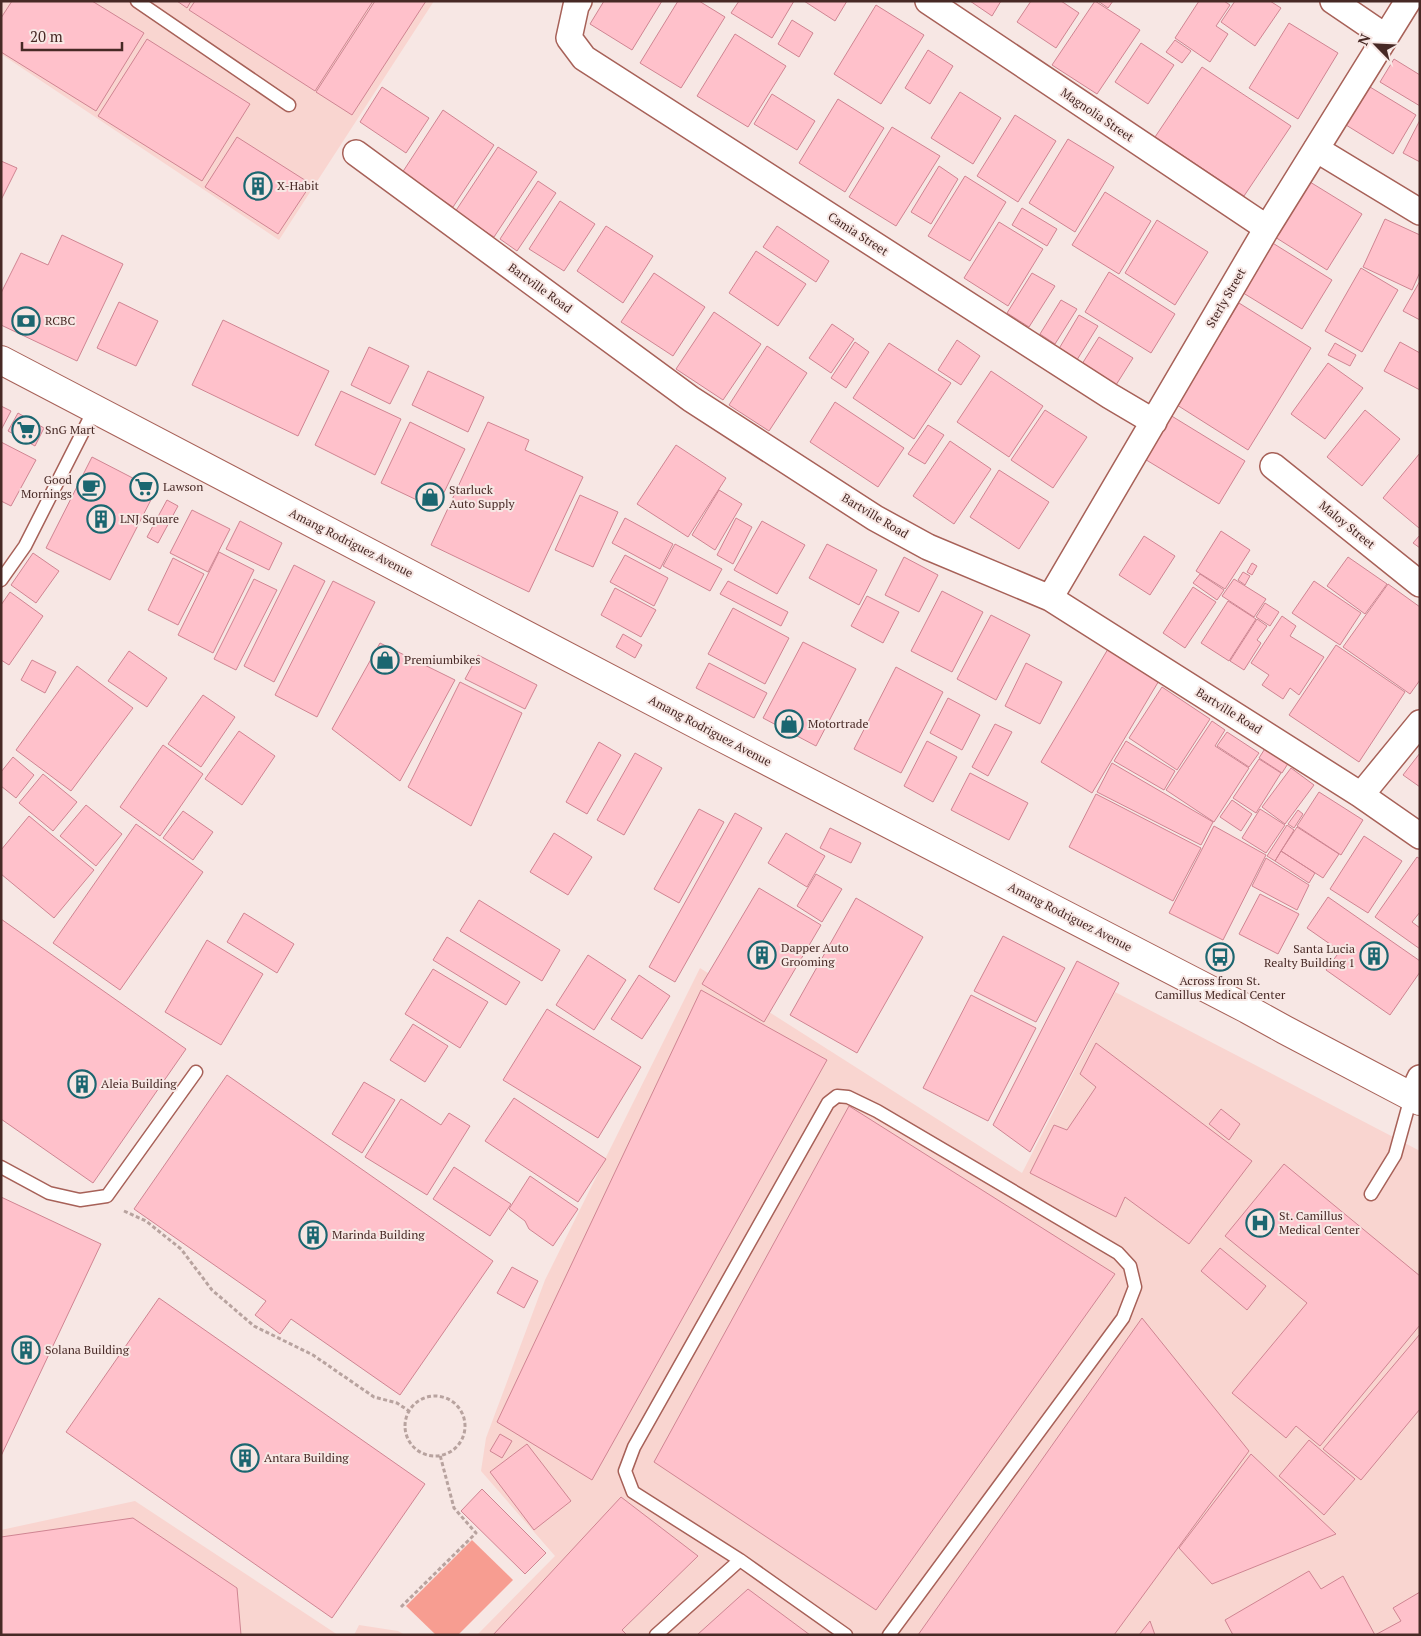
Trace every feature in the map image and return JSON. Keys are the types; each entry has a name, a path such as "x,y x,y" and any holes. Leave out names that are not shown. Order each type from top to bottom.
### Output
{"main road":[{"name":"Amang Rodriguez Avenue","path":"1,360 1285,1030 1417,1092"}],"street":[{"name":"Camia Street","path":"579,1 576,6 569,38 584,58 1110,396 1154,422"},
{"name":"Magnolia Street","path":"928,1 1267,228"},
{"path":"1333,1 1386,37"},
{"name":"Sterly Street","path":"1050,598 1267,228 1408,1"},
{"path":"1316,149 1420,212"},
{"name":"Bartville Road","path":"356,153 691,399 875,518 928,547 1050,598 1361,795 1420,836"},
{"name":"Maloy Street","path":"1274,466 1420,584"},
{"path":"1361,795 1420,723"}],"lane":[{"path":"137,1 288,105"},
{"path":"1,580 25,546 94,410"},
{"path":"1,1167 49,1193 80,1200 107,1196 196,1072"},
{"path":"1370,1194 1395,1155 1417,1092"},
{"path":"846,1635 740,1560 633,1492 625,1471 634,1447 828,1103 837,1096 848,1097 877,1112 1118,1253 1130,1266 1135,1288 1122,1318 889,1635"},
{"path":"656,1635 740,1560"}],"path":[{"path":"107,1196 120,1210 146,1221 181,1249 212,1290 254,1326 313,1355 374,1397 397,1403 409,1411"},
{"path":"433,1395 448,1398 460,1408 466,1422 463,1438 454,1450 440,1455 432,1456 425,1454 412,1445 406,1431 405,1425 409,1411 416,1402 433,1395"},
{"path":"401,1607 476,1533 454,1508 440,1455"}],"shaded area":[{"path":"1,1 434,1 279,240 1,54"},
{"path":"700,968 1022,1173 1115,992 1420,1151 1420,1635 477,1635 555,1556 481,1471 486,1438 545,1280"},
{"path":"135,1501 338,1635 1,1635 1,1530"},
{"path":"472,1540 513,1580 458,1635 436,1635 406,1606"},
{"path":"359,1625 398,1631 405,1635 354,1635"}],"building":[{"path":"12,1 92,1 144,33 96,111 1,52 1,18"},
{"path":"177,1 191,1 187,8"},
{"path":"195,1 373,1 315,91 189,10"},
{"path":"375,1 426,1 352,115 316,92"},
{"path":"604,1 662,1 632,50 590,24"},
{"path":"678,1 699,1 725,17 681,88 640,63"},
{"path":"739,1 794,1 772,38 731,13"},
{"path":"804,1 847,1 835,21"},
{"path":"970,1 1001,1 992,16"},
{"path":"1031,1 1061,1 1079,13 1056,48 1017,22"},
{"path":"1095,1 1140,30 1097,94 1052,65"},
{"path":"1098,1 1113,1 1108,8"},
{"path":"1199,1 1224,1 1230,5 1216,26 1228,34 1210,62 1175,38"},
{"path":"1235,1 1270,1 1281,8 1255,46 1221,22"},
{"path":"876,5 924,35 881,104 834,74"},
{"path":"792,20 813,33 799,57 778,44"},
{"path":"1289,23 1338,53 1298,119 1249,88"},
{"path":"735,34 786,66 748,127 697,96"},
{"path":"147,39 250,104 202,181 98,116"},
{"path":"1175,40 1191,51 1182,63 1166,52"},
{"path":"1141,43 1174,65 1148,104 1115,82"},
{"path":"928,50 953,66 930,104 905,88"},
{"path":"1394,59 1420,75 1420,106 1380,82"},
{"path":"1202,67 1291,126 1244,196 1155,137"},
{"path":"382,87 429,118 406,153 360,122"},
{"path":"1370,87 1416,115 1393,154 1346,125"},
{"path":"960,92 1001,118 973,164 931,138"},
{"path":"772,94 815,121 797,150 754,124"},
{"path":"838,99 884,128 845,192 799,163"},
{"path":"443,110 494,145 453,207 402,173"},
{"path":"1015,115 1056,141 1018,202 977,176"},
{"path":"1420,120 1420,162 1403,153"},
{"path":"892,127 940,156 896,226 849,197"},
{"name":"X-Habit","path":"237,137 311,184 278,234 205,187"},
{"path":"1068,139 1114,167 1075,232 1029,203"},
{"path":"498,147 537,172 494,237 455,212"},
{"path":"1,161 17,168 1,200"},
{"path":"939,166 958,179 931,224 911,212"},
{"path":"965,176 1006,202 970,261 928,236"},
{"path":"538,181 556,193 517,251 500,239"},
{"path":"1310,182 1362,214 1327,270 1275,237"},
{"path":"1105,192 1151,221 1119,274 1072,245"},
{"path":"560,201 595,224 564,271 529,249"},
{"path":"1022,208 1057,229 1047,246 1012,225"},
{"path":"1385,219 1420,235 1420,272 1412,290 1363,267"},
{"path":"1157,220 1208,252 1175,305 1125,273"},
{"path":"999,222 1043,249 1008,306 964,278"},
{"path":"606,226 653,256 623,303 577,271"},
{"path":"777,226 829,261 816,282 763,247"},
{"path":"62,235 123,264 77,361 1,325 1,293 21,253 48,265"},
{"path":"1271,242 1332,280 1302,329 1240,291"},
{"path":"756,251 806,284 778,326 729,293"},
{"path":"1361,268 1398,290 1362,352 1325,331"},
{"path":"1109,272 1175,314 1151,353 1085,312"},
{"path":"654,273 705,307 673,356 621,322"},
{"path":"1032,273 1055,286 1029,327 1007,313"},
{"path":"1420,281 1420,320 1403,311"},
{"path":"1061,300 1077,309 1055,344 1040,334"},
{"path":"119,302 158,321 136,366 97,348"},
{"path":"1239,303 1311,348 1248,450 1177,405"},
{"path":"714,312 761,344 723,400 676,369"},
{"path":"1079,315 1098,326 1075,363 1057,352"},
{"path":"223,320 329,371 298,436 192,385"},
{"path":"832,324 854,339 831,373 809,358"},
{"path":"1099,337 1133,358 1116,385 1082,364"},
{"path":"957,340 980,356 961,385 938,370"},
{"path":"855,342 869,352 846,388 831,378"},
{"path":"1400,342 1420,353 1420,390 1384,371"},
{"path":"889,343 951,383 914,439 853,398"},
{"path":"1335,343 1356,355 1350,366 1328,355"},
{"path":"767,346 807,373 769,431 729,405"},
{"path":"369,347 409,366 390,404 351,385"},
{"path":"1328,363 1363,388 1325,439 1291,414"},
{"path":"428,371 484,397 468,432 412,405"},
{"path":"991,371 1043,406 1009,457 957,422"},
{"path":"341,391 401,419 375,475 315,445"},
{"path":"835,402 904,448 878,487 810,442"},
{"path":"1,406 11,411 1,430"},
{"path":"1045,410 1087,437 1053,488 1011,460"},
{"path":"1365,410 1400,439 1362,486 1327,457"},
{"name":"SnG Mart","path":"18,413 44,428 35,446 8,431"},
{"path":"1170,415 1245,461 1219,504 1143,458"},
{"path":"410,422 465,449 436,509 381,483"},
{"path":"488,422 529,440 525,450 583,477 529,592 431,545"},
{"path":"928,425 944,435 925,464 908,454"},
{"path":"950,441 991,469 954,524 913,496"},
{"path":"1,442 36,460 11,506 1,501"},
{"path":"676,445 726,478 688,537 637,504"},
{"path":"1420,453 1420,527 1419,528 1383,498"},
{"name":"LNJ Square","path":"92,457 156,490 110,580 46,548"},
{"path":"999,470 1049,502 1019,549 970,517"},
{"path":"719,490 742,504 715,550 692,535"},
{"path":"580,495 618,512 593,567 555,550"},
{"path":"167,500 178,506 158,543 147,537"},
{"path":"192,510 230,529 208,572 170,553"},
{"path":"625,518 673,544 660,569 612,543"},
{"path":"736,518 752,527 733,564 717,555"},
{"path":"240,521 282,543 269,570 226,549"},
{"path":"762,521 805,545 777,594 734,570"},
{"path":"1221,531 1250,550 1225,589 1196,571"},
{"path":"1420,535 1420,548 1413,543"},
{"path":"1144,536 1175,556 1150,595 1119,575"},
{"path":"675,544 722,569 710,591 663,566"},
{"path":"827,544 877,570 859,605 809,578"},
{"path":"219,552 254,570 213,653 178,635"},
{"path":"33,553 59,571 36,603 11,585"},
{"path":"625,555 668,578 654,606 610,582"},
{"path":"904,557 938,575 919,612 885,595"},
{"path":"1348,557 1387,584 1365,614 1327,586"},
{"path":"173,558 204,574 178,625 148,610"},
{"path":"1252,563 1257,566 1252,575 1247,572"},
{"path":"294,565 325,581 274,682 244,666"},
{"path":"1243,572 1250,576 1245,585 1238,580"},
{"path":"1200,574 1224,590 1217,600 1193,583"},
{"path":"254,579 277,590 236,670 214,659"},
{"path":"1234,579 1266,599 1254,617 1222,596"},
{"path":"333,581 375,602 317,717 275,695"},
{"path":"728,581 788,612 781,626 720,594"},
{"path":"1314,581 1361,613 1340,645 1292,613"},
{"path":"1388,584 1420,607 1420,680 1410,694 1343,647"},
{"path":"1193,587 1216,602 1185,648 1163,633"},
{"path":"615,588 656,610 641,637 601,615"},
{"path":"942,591 983,612 952,672 911,651"},
{"path":"10,592 43,616 9,665 1,660 1,605"},
{"path":"867,596 899,612 883,643 851,626"},
{"path":"1228,601 1256,619 1229,661 1201,643"},
{"path":"1265,603 1279,612 1270,626 1256,617"},
{"path":"733,608 789,638 765,684 708,654"},
{"path":"991,615 1030,635 996,700 957,679"},
{"path":"1282,616 1296,626 1290,636 1324,657 1299,695 1290,688 1283,699 1262,685 1269,675 1251,663"},
{"path":"1257,619 1267,626 1257,640 1261,643 1244,670 1230,661"},
{"path":"623,634 642,645 635,658 616,647"},
{"path":"803,642 856,669 816,746 763,718"},
{"path":"380,643 455,680 400,781 332,729"},
{"path":"1336,645 1405,692 1359,762 1289,715"},
{"path":"1108,649 1160,679 1092,793 1041,762"},
{"path":"129,651 167,678 147,707 108,681"},
{"path":"478,655 537,685 525,709 465,679"},
{"path":"32,660 56,672 45,693 21,680"},
{"path":"709,663 767,693 754,718 696,688"},
{"path":"1026,663 1062,682 1040,724 1005,706"},
{"path":"77,666 133,708 71,791 16,750"},
{"path":"896,667 943,692 901,773 854,749"},
{"path":"460,682 522,713 471,826 408,787"},
{"path":"1162,687 1210,719 1177,770 1129,738"},
{"path":"203,695 235,717 201,767 168,744"},
{"path":"948,698 980,715 962,750 930,733"},
{"path":"1212,721 1225,730 1215,746 1249,768 1214,822 1166,790"},
{"path":"995,724 1012,732 988,776 972,767"},
{"path":"239,731 275,756 242,805 205,779"},
{"path":"1227,732 1259,753 1249,767 1217,746"},
{"path":"927,741 957,757 933,802 904,786"},
{"path":"1126,741 1175,771 1164,790 1114,761"},
{"path":"599,742 621,755 587,814 566,802"},
{"path":"163,745 203,774 160,836 120,807"},
{"path":"1266,747 1289,762 1282,773 1259,758"},
{"path":"635,753 662,768 624,835 597,820"},
{"path":"1420,753 1420,787 1403,775"},
{"path":"13,757 34,775 16,798 1,786 1,772"},
{"path":"1259,759 1281,773 1256,813 1233,798"},
{"path":"1112,763 1213,822 1201,845 1097,792"},
{"path":"1291,768 1314,785 1285,824 1262,807"},
{"path":"970,773 1028,803 1009,840 951,810"},
{"path":"43,774 77,802 53,831 19,803"},
{"path":"1319,792 1363,820 1341,855 1297,826"},
{"path":"1096,794 1201,848 1173,901 1069,847"},
{"path":"1232,800 1252,814 1241,831 1220,817"},
{"path":"86,805 122,834 96,866 60,836"},
{"path":"699,809 724,822 679,903 654,889"},
{"path":"1260,809 1285,825 1266,853 1242,838"},
{"path":"1298,810 1303,814 1294,828 1288,824"},
{"path":"183,811 213,832 193,860 163,838"},
{"path":"735,813 762,828 675,982 649,967"},
{"path":"29,816 94,870 54,918 1,874 1,850"},
{"path":"136,824 203,872 120,990 53,943"},
{"path":"1287,825 1294,830 1275,861 1267,856"},
{"path":"1214,826 1266,855 1223,940 1169,913"},
{"path":"1297,827 1339,854 1323,878 1281,851"},
{"path":"830,828 861,843 851,863 820,848"},
{"path":"554,833 592,857 568,895 530,872"},
{"path":"786,833 825,856 807,887 768,863"},
{"path":"1364,836 1402,861 1368,913 1330,889"},
{"path":"1281,851 1315,873 1309,883 1275,861"},
{"path":"1417,857 1420,859 1420,912 1412,922 1420,928 1420,949 1375,917"},
{"path":"1266,858 1309,885 1297,910 1252,886"},
{"path":"816,874 842,889 822,922 797,906"},
{"name":"Dapper Auto Grooming","path":"759,888 821,925 764,1022 702,984"},
{"path":"1260,894 1299,914 1278,954 1239,934"},
{"name":"Santa Lucia Realty Building 1","path":"1328,897 1420,961 1420,972 1390,1015 1326,970 1340,951 1307,928"},
{"path":"856,898 923,937 857,1053 790,1015"},
{"path":"479,900 560,950 542,981 460,931"},
{"path":"244,913 294,944 277,973 227,942"},
{"name":"Aleia Building","path":"1,919 186,1049 93,1183 1,1119"},
{"path":"1003,936 1065,968 1036,1022 974,991"},
{"path":"447,937 520,982 506,1005 433,960"},
{"path":"207,940 263,974 221,1045 165,1012"},
{"path":"588,955 626,980 594,1030 556,1005"},
{"path":"1077,961 1119,983 1030,1152 993,1125"},
{"path":"433,969 488,1002 460,1048 405,1014"},
{"path":"639,975 670,996 642,1039 611,1019"},
{"path":"701,990 827,1060 592,1480 497,1422"},
{"path":"971,995 1036,1028 988,1121 923,1088"},
{"path":"547,1009 641,1067 598,1138 503,1080"},
{"path":"413,1024 448,1046 425,1082 390,1060"},
{"path":"1096,1043 1252,1161 1189,1244 1125,1197 1116,1217 1030,1173 1054,1125 1067,1130 1096,1087 1080,1074"},
{"name":"Marinda Building","path":"227,1075 493,1261 400,1395 291,1319 280,1334 255,1315 266,1301 134,1209"},
{"path":"364,1082 395,1100 362,1153 332,1134"},
{"path":"514,1098 606,1159 578,1202 485,1141"},
{"path":"401,1099 441,1125 449,1113 470,1126 427,1195 365,1157"},
{"path":"849,1106 1115,1274 876,1610 654,1462"},
{"path":"1221,1109 1240,1124 1229,1140 1209,1124"},
{"path":"1284,1164 1420,1276 1420,1325 1320,1446 1296,1426 1286,1438 1232,1393 1307,1303 1225,1236"},
{"path":"454,1167 511,1204 490,1236 433,1199"},
{"path":"530,1176 578,1209 553,1246 529,1229 525,1221 509,1209"},
{"name":"Solana Building","path":"1,1197 101,1244 1,1456"},
{"path":"1220,1248 1266,1286 1247,1310 1201,1271"},
{"path":"512,1267 538,1281 524,1308 497,1293"},
{"name":"Antara Building","path":"159,1298 425,1484 332,1618 66,1432"},
{"path":"1142,1318 1249,1451 1114,1635 918,1635"},
{"path":"1420,1334 1420,1409 1361,1480 1323,1449"},
{"path":"500,1434 512,1441 502,1458 490,1451"},
{"path":"1309,1440 1355,1479 1324,1515 1279,1476"},
{"path":"527,1444 571,1501 534,1530 490,1472"},
{"path":"1251,1454 1336,1534 1212,1584 1179,1548"},
{"path":"482,1489 546,1553 525,1574 461,1511"},
{"path":"621,1497 698,1556 622,1630 627,1635 493,1635"},
{"path":"133,1518 237,1588 241,1635 1,1635 1,1537"},
{"path":"1309,1571 1321,1589 1343,1576 1375,1635 1233,1635 1225,1620"},
{"path":"748,1589 810,1635 697,1635"},
{"path":"1420,1592 1420,1635 1375,1635 1401,1621 1393,1608"},
{"path":"1150,1621 1155,1635 1139,1635"}],"place":[{"name":"X-Habit","path":"258,186"},
{"name":"RCBC","path":"26,321"},
{"name":"SnG Mart","path":"26,430"},
{"name":"Good Mornings","path":"91,487"},
{"name":"Lawson","path":"144,487"},
{"name":"Starluck Auto Supply","path":"430,497"},
{"name":"LNJ Square","path":"101,519"},
{"name":"Premiumbikes","path":"385,660"},
{"name":"Motortrade","path":"789,724"},
{"name":"Dapper Auto Grooming","path":"762,955"},
{"name":"Santa Lucia Realty Building 1","path":"1374,956"},
{"name":"Across from St. Camillus Medical Center","path":"1220,957"},
{"name":"Aleia Building","path":"82,1084"},
{"name":"St. Camillus Medical Center","path":"1260,1223"},
{"name":"Marinda Building","path":"313,1235"},
{"name":"Solana Building","path":"26,1350"},
{"name":"Antara Building","path":"245,1458"}]}
